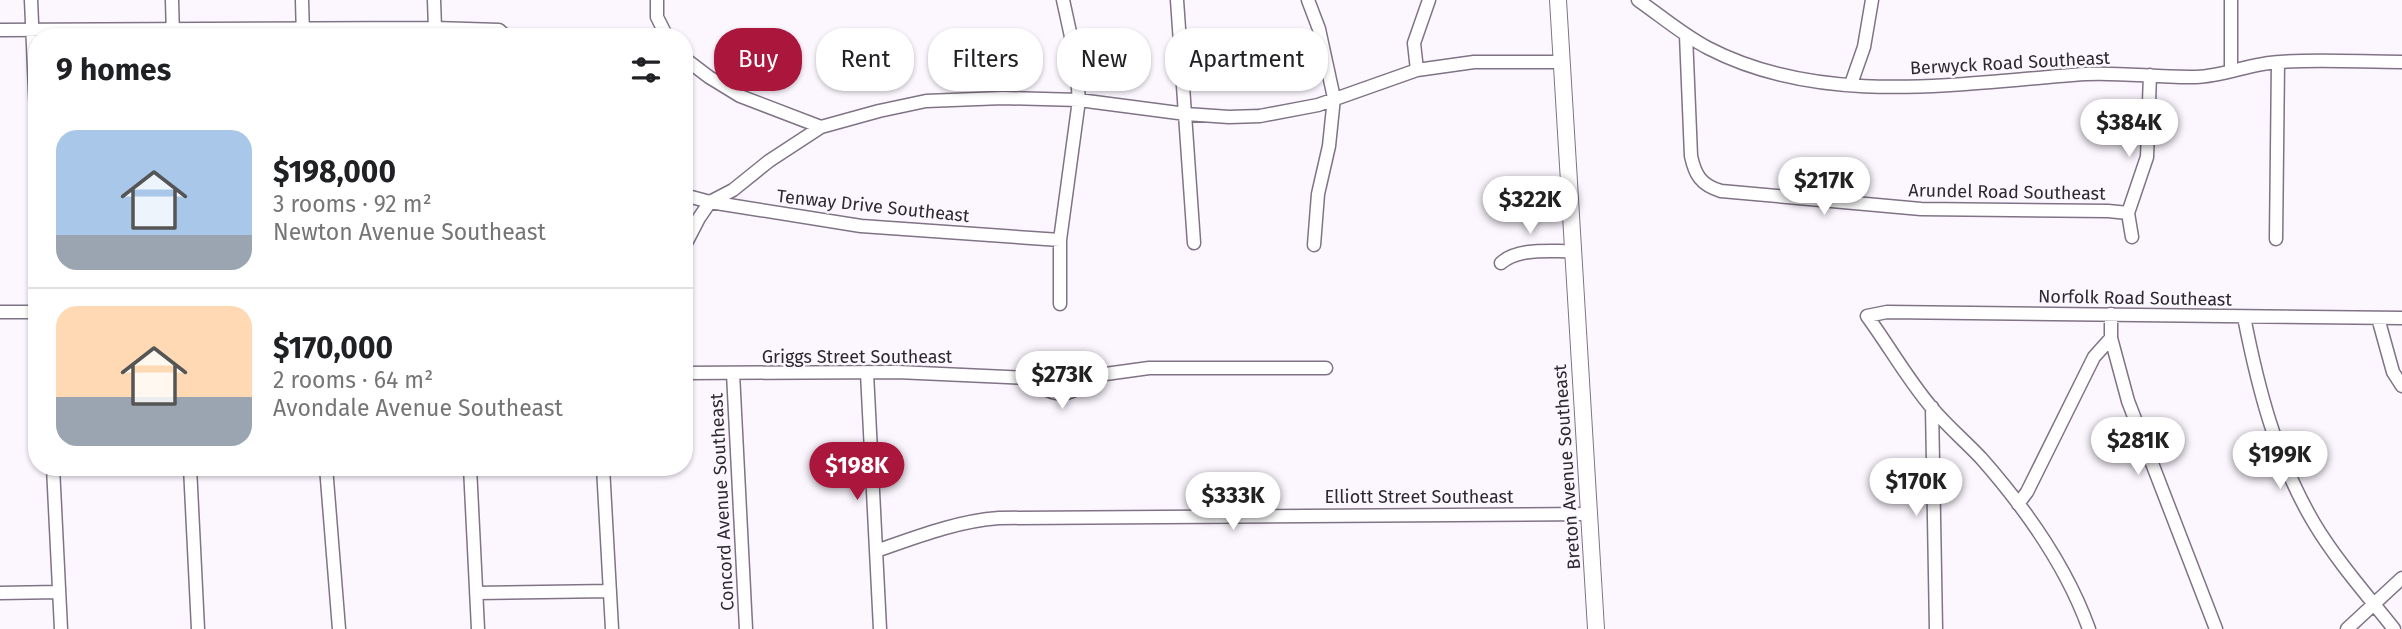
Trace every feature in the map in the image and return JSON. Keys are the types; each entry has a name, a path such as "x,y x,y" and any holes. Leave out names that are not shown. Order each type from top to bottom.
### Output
{"main road":[{"name":"Breton Avenue Southeast","path":"1558,0 1596,629"}],"street":[{"path":"31,0 32,28"},
{"path":"172,0 173,28"},
{"path":"302,0 303,28"},
{"path":"433,0 435,28"},
{"path":"657,0 657,17 662,28"},
{"path":"1060,304 1060,240 1079,100 1074,55 1063,0"},
{"path":"1177,0 1194,243"},
{"path":"1308,0 1319,29 1334,98 1329,146 1318,194 1314,245"},
{"path":"1418,71 1414,43 1429,0"},
{"name":"Berwyck Road Southeast","path":"1638,0 1686,35 1741,63 1806,80 1851,84 1888,87 1973,86 2089,74 2196,77 2278,62 2402,62"},
{"path":"1851,84 1864,47 1871,0"},
{"path":"2231,0 2231,71"},
{"path":"0,30 28,30"},
{"name":"Arundel Road Southeast","path":"1686,35 1691,156 1693,169 1708,187 1721,191 1921,209 2108,211 2129,214"},
{"path":"693,230 710,202 733,190 769,161 821,127 926,101 1003,98 1079,100 1229,117 1304,109 1418,71 1474,62 1561,61"},
{"path":"2276,239 2278,62"},
{"path":"693,65 740,96 821,127"},
{"path":"2132,237 2129,214 2147,157 2150,75"},
{"name":"Tenway Drive Southeast","path":"693,197 861,226 1060,240"},
{"path":"1501,263 1521,253 1574,251"},
{"path":"0,312 28,312"},
{"name":"Norfolk Road Southeast","path":"1932,407 1867,316 1887,312 2402,318"},
{"path":"2111,314 2111,338 2128,401 2216,629"},
{"path":"2244,317 2264,406 2289,471 2314,523 2394,629"},
{"path":"2378,318 2393,372 2402,386"},
{"path":"2018,504 2027,492 2094,357 2111,338"},
{"name":"Griggs Street Southeast","path":"693,373 867,373 1030,378 1054,365 1065,363 1091,376"},
{"name":"Griggs Street Southeast","path":"1030,378 1058,394 1073,391 1091,376 1149,368 1326,368"},
{"name":"Concord Avenue Southeast","path":"733,373 746,629"},
{"path":"867,373 880,629"},
{"path":"1932,407 1981,458 2050,548 2074,591 2089,629"},
{"path":"1932,407 1936,629"},
{"path":"53,476 61,629"},
{"path":"190,476 198,629"},
{"path":"327,476 338,629"},
{"path":"470,476 478,629"},
{"path":"604,476 612,629"},
{"name":"Elliott Street Southeast","path":"876,551 949,526 979,519 1589,514"},
{"path":"2347,629 2402,578"},
{"path":"476,593 610,591"},
{"path":"0,593 59,592"}]}
